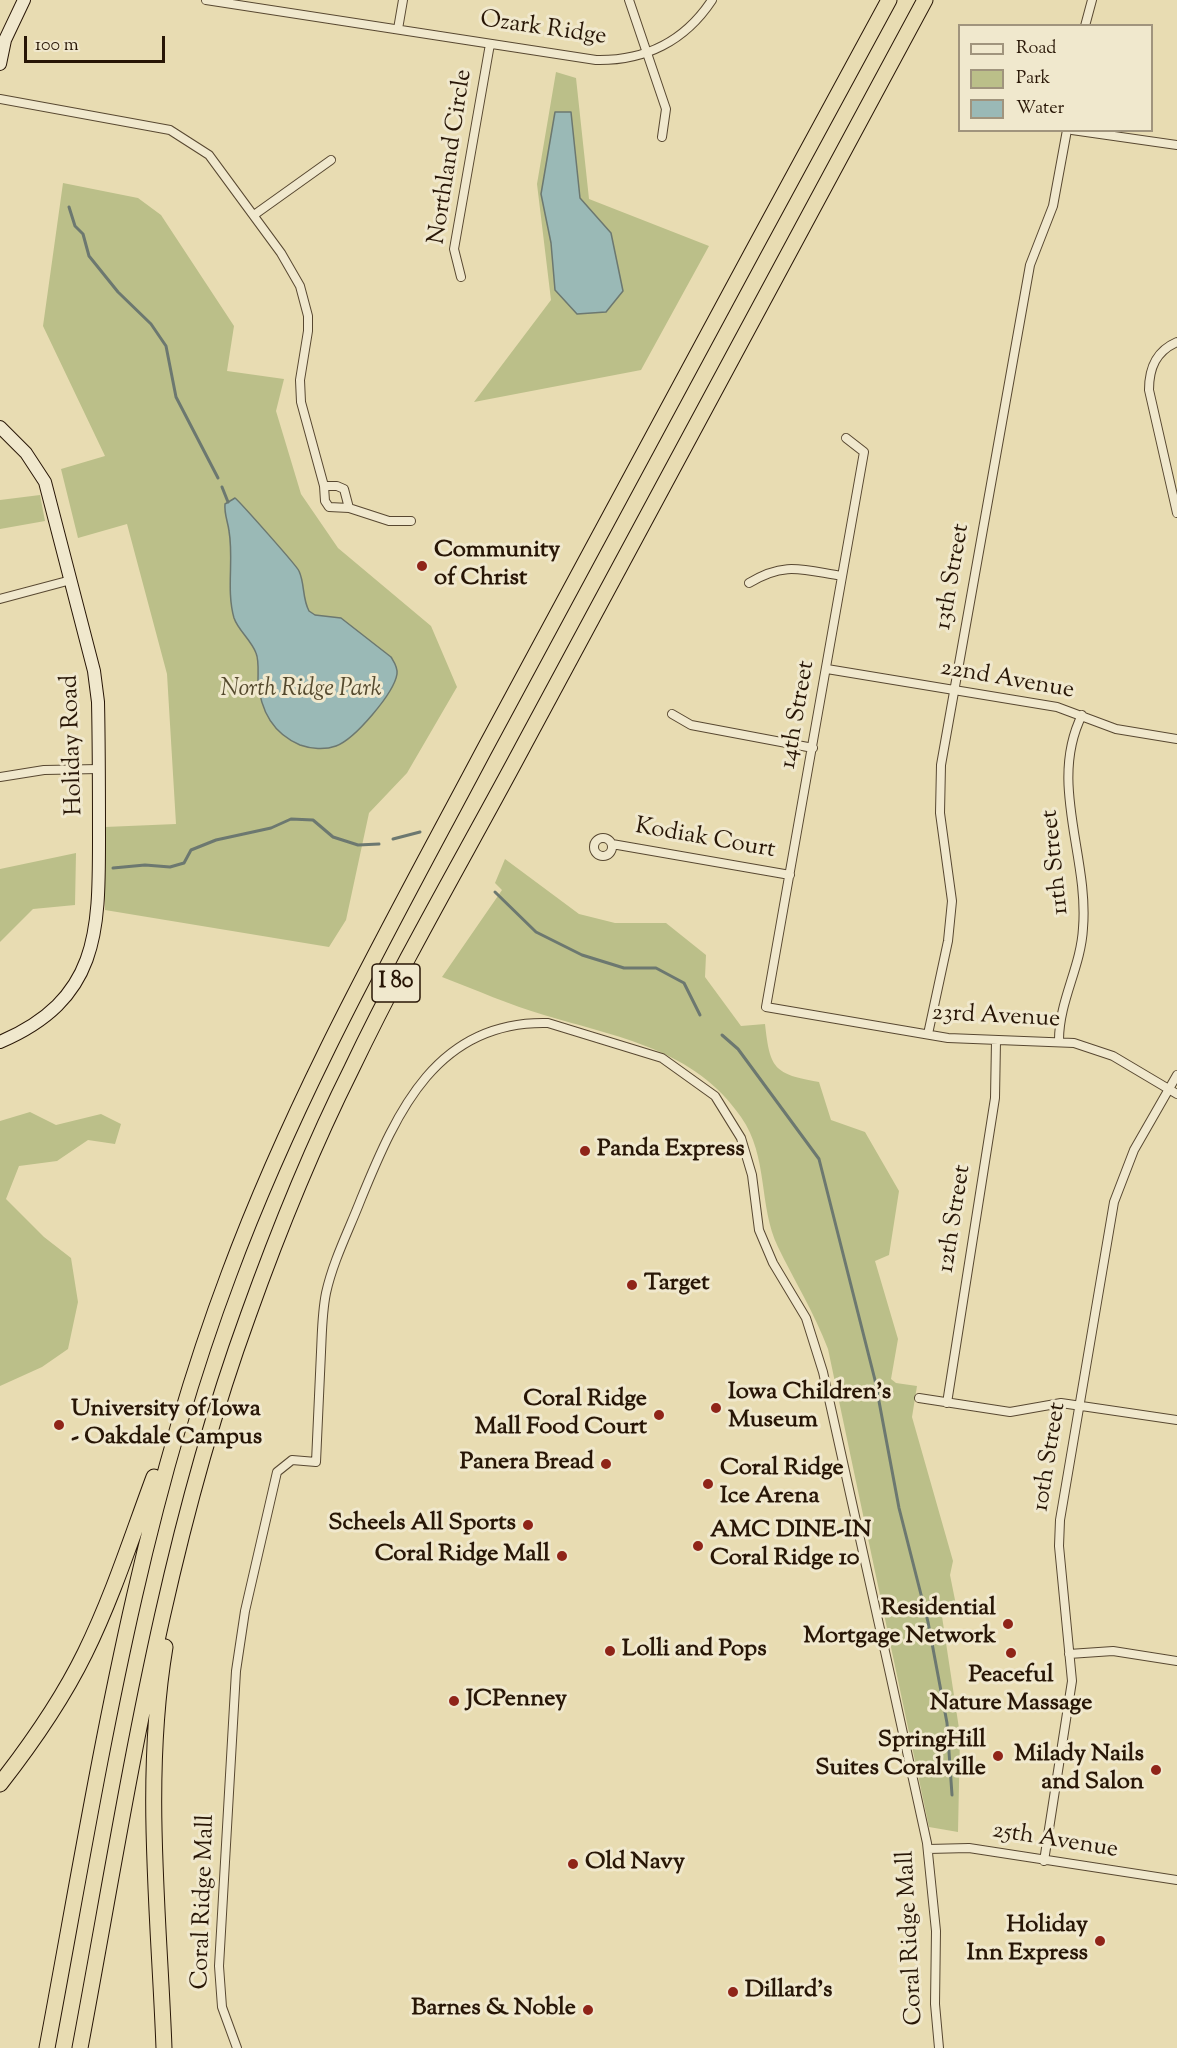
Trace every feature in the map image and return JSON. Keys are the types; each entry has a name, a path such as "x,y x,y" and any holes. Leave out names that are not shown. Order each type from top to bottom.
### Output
{"highway":[{"name":"I 80","path":"47,2048 132,1600 168,1459 203,1348 277,1152 357,986 889,0"},
{"name":"I 80","path":"80,2048 158,1633 197,1476 220,1399 269,1258 303,1173 354,1063 925,0"},
{"path":"0,1784 45,1723 96,1628 203,1348"},
{"path":"164,2048 154,1788 156,1738 163,1658 197,1476"}],"street":[{"path":"0,64 5,40 24,0"},
{"name":"Ozark Ridge","path":"206,0 273,5 398,29 596,60 630,58 647,54 680,36 712,0"},
{"path":"398,29 403,0"},
{"path":"629,0 666,109 662,137"},
{"path":"1086,24 1092,0"},
{"name":"Northland Circle","path":"461,277 454,249 490,44"},
{"path":"0,99 147,124 178,133 209,154 296,276 304,297 308,331 300,380 301,402 324,486 325,501 329,507 349,508 389,521 411,521"},
{"name":"13th Street","path":"928,1034 951,921 951,880 940,813 939,792 954,691 1030,265 1053,206 1066,132"},
{"path":"1086,132 1177,145"},
{"path":"254,215 331,160"},
{"path":"1177,342 1156,358 1149,382 1177,513"},
{"name":"Holiday Road","path":"0,427 26,453 45,482 98,690 99,770 99,901 93,943 86,962 64,997 37,1022 0,1042"},
{"name":"14th Street","path":"766,1007 864,452 846,438"},
{"path":"324,486 337,486 344,489 349,508"},
{"path":"749,583 767,572 786,567 842,576"},
{"path":"0,599 71,580"},
{"name":"22nd Avenue","path":"827,669 1057,707 1123,731 1177,739"},
{"path":"672,714 692,725 813,748"},
{"name":"11th Street","path":"1059,1040 1060,1019 1075,972 1083,929 1083,886 1066,772 1070,743 1082,715"},
{"path":"0,777 44,770 99,770"},
{"name":"Kodiak Court","path":"612,844 790,875"},
{"name":"23rd Avenue","path":"766,1007 928,1034 996,1041 1059,1040 1094,1048 1113,1056 1177,1094"},
{"name":"Coral Ridge Mall","path":"237,2048 222,2007 219,1966 233,1701 245,1611 277,1473 292,1460 316,1462 326,1294 365,1189 398,1118 418,1084 445,1058 464,1044 498,1028 530,1023 548,1023 662,1058 715,1096 734,1123 747,1154 759,1230 773,1263 806,1318 823,1372 928,1849 936,1931 935,2004 939,2048"},
{"name":"12th Street","path":"947,1403 995,1098 996,1041"},
{"name":"10th Street","path":"1044,1861 1071,1696 1059,1529 1079,1405 1114,1202 1134,1150 1177,1075"},
{"path":"919,1398 1010,1412 1061,1403 1177,1420"},
{"path":"1069,1654 1113,1651 1177,1661"},
{"name":"25th Avenue","path":"928,1849 969,1848 1177,1880"}],"green space":[{"path":"556,72 576,78 589,199 709,246 641,370 474,402 551,300 537,184"},
{"name":"North Ridge Park","path":"63,183 138,198 161,215 234,326 227,371 284,379 276,411 301,494 338,548 431,626 457,687 407,773 369,813 346,920 329,947 105,910 105,827 176,824 167,674 127,524 78,538 61,469 105,456 43,326"},
{"path":"40,495 45,521 0,529 0,500"},
{"path":"76,853 75,905 33,909 0,942 0,869"},
{"path":"505,859 579,914 615,923 666,923 706,955 705,977 741,1026 765,1024 769,1051 777,1067 792,1076 819,1082 831,1120 865,1132 899,1191 889,1255 875,1261 898,1339 891,1379 896,1383 917,1386 912,1417 953,1561 950,1575 956,1605 942,1605 941,1610 960,1735 958,1832 929,1827 828,1349 772,1231 756,1148 741,1117 722,1094 701,1075 653,1049 531,1011 442,977 502,890 495,883"},
{"path":"30,1112 56,1125 101,1114 121,1124 115,1144 88,1140 57,1161 19,1166 6,1199 44,1237 71,1258 78,1302 68,1349 42,1367 0,1386 0,1121"}],"water":[{"path":"555,112 571,112 580,198 611,233 623,291 606,312 577,314 555,290 551,243 541,194"},
{"path":"235,498 299,571 309,611 315,615 341,618 391,657 396,665 397,674 394,682 381,703 363,725 336,746 309,747 290,740 269,719 261,701 257,656 236,622 232,607 231,552 225,504"}],"waterway":[{"path":"69,207 75,226 83,234 89,256 118,292 151,324 166,346 176,397 218,478"},
{"path":"222,487 228,502"},
{"path":"113,868 145,865 170,867 184,863 191,850 216,840 271,828 291,819 313,820 333,837 358,845 379,844"},
{"path":"393,839 420,832"},
{"path":"495,892 536,932 582,955 624,968 656,968 684,983 700,1015"},
{"path":"722,1035 738,1049 819,1159 875,1380 899,1508 928,1622 947,1723 952,1795"}],"place":[{"name":"Community of Christ","path":"422,566"},
{"name":"Panda Express","path":"585,1151"},
{"name":"Target","path":"632,1285"},
{"name":"Iowa Children's Museum","path":"716,1408"},
{"name":"Coral Ridge Mall Food Court","path":"659,1415"},
{"name":"University of Iowa - Oakdale Campus","path":"59,1425"},
{"name":"Panera Bread","path":"606,1464"},
{"name":"Coral Ridge Ice Arena","path":"708,1484"},
{"name":"Scheels All Sports","path":"528,1525"},
{"name":"AMC DINE-IN Coral Ridge 10","path":"698,1546"},
{"name":"Coral Ridge Mall","path":"562,1556"},
{"name":"Residential Mortgage Network","path":"1008,1624"},
{"name":"Lolli and Pops","path":"610,1651"},
{"name":"Peaceful Nature Massage","path":"1011,1653"},
{"name":"JCPenney","path":"454,1701"},
{"name":"SpringHill Suites Coralville","path":"998,1756"},
{"name":"Milady Nails and Salon","path":"1156,1770"},
{"name":"Old Navy","path":"573,1864"},
{"name":"Holiday Inn Express","path":"1100,1941"},
{"name":"Dillard's","path":"733,1992"},
{"name":"Barnes & Noble","path":"588,2010"}]}
